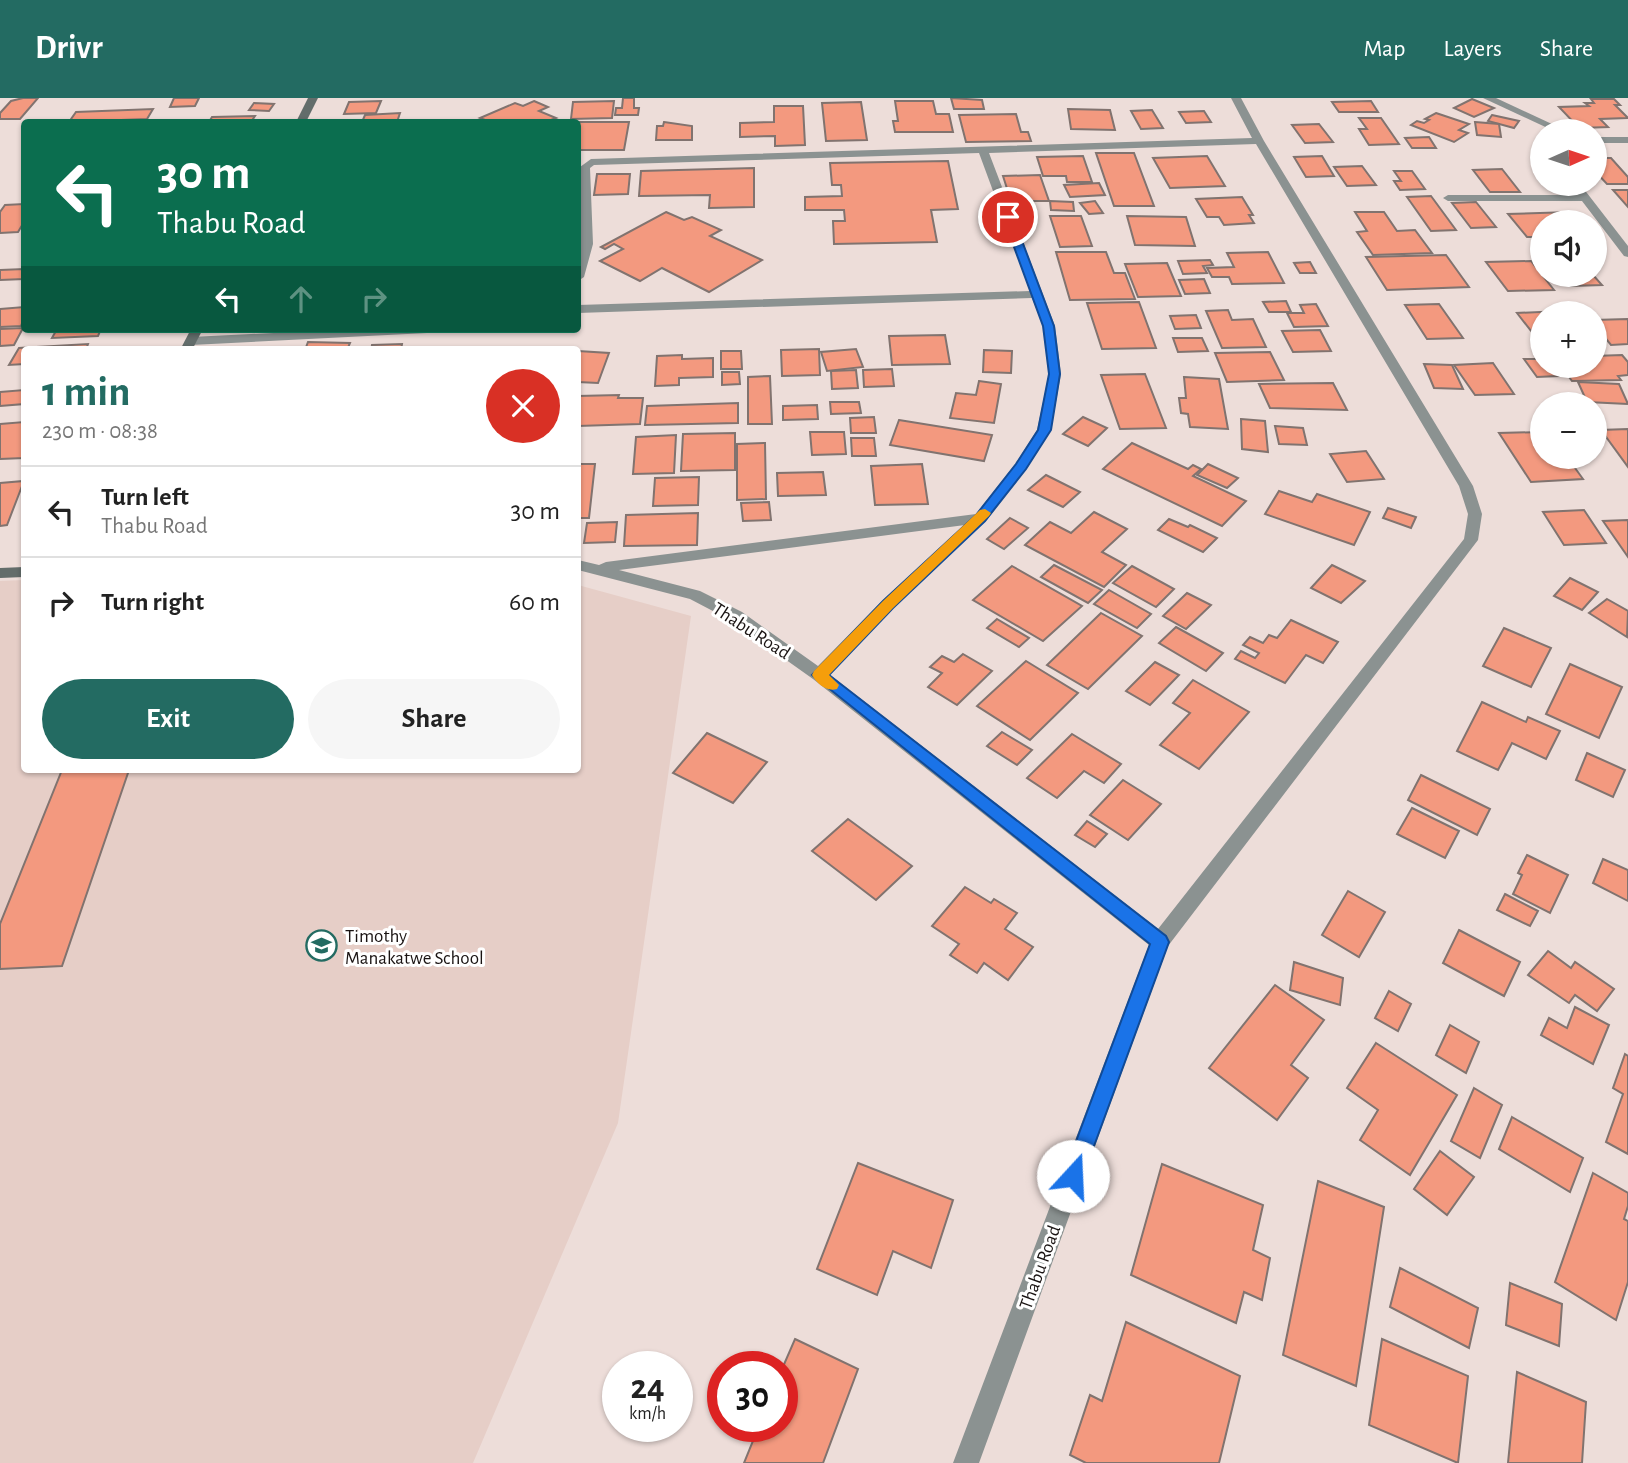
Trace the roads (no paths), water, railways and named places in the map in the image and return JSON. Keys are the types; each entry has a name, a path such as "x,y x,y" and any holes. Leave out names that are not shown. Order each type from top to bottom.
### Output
{"street":[{"path":"302,119 313,98"},
{"path":"1160,942 1471,540 1475,514 1466,486 1259,141 1236,98"},
{"path":"1488,98 1534,119"},
{"path":"1607,140 1628,140"},
{"path":"581,266 587,244 585,167 591,162 1259,141"},
{"path":"819,675 888,604 981,518 1021,466 1044,430 1055,374 1049,326 982,148"},
{"path":"1448,198 1584,198 1628,254"},
{"path":"581,309 1037,294"},
{"path":"191,340 341,333"},
{"path":"587,567 981,518"},
{"name":"Thabu Road","path":"587,567 695,595 736,616 819,675 1160,942 966,1463"},
{"path":"0,573 21,572"}],"place":[{"name":"Timothy Manakatwe School","path":"322,946"}]}
